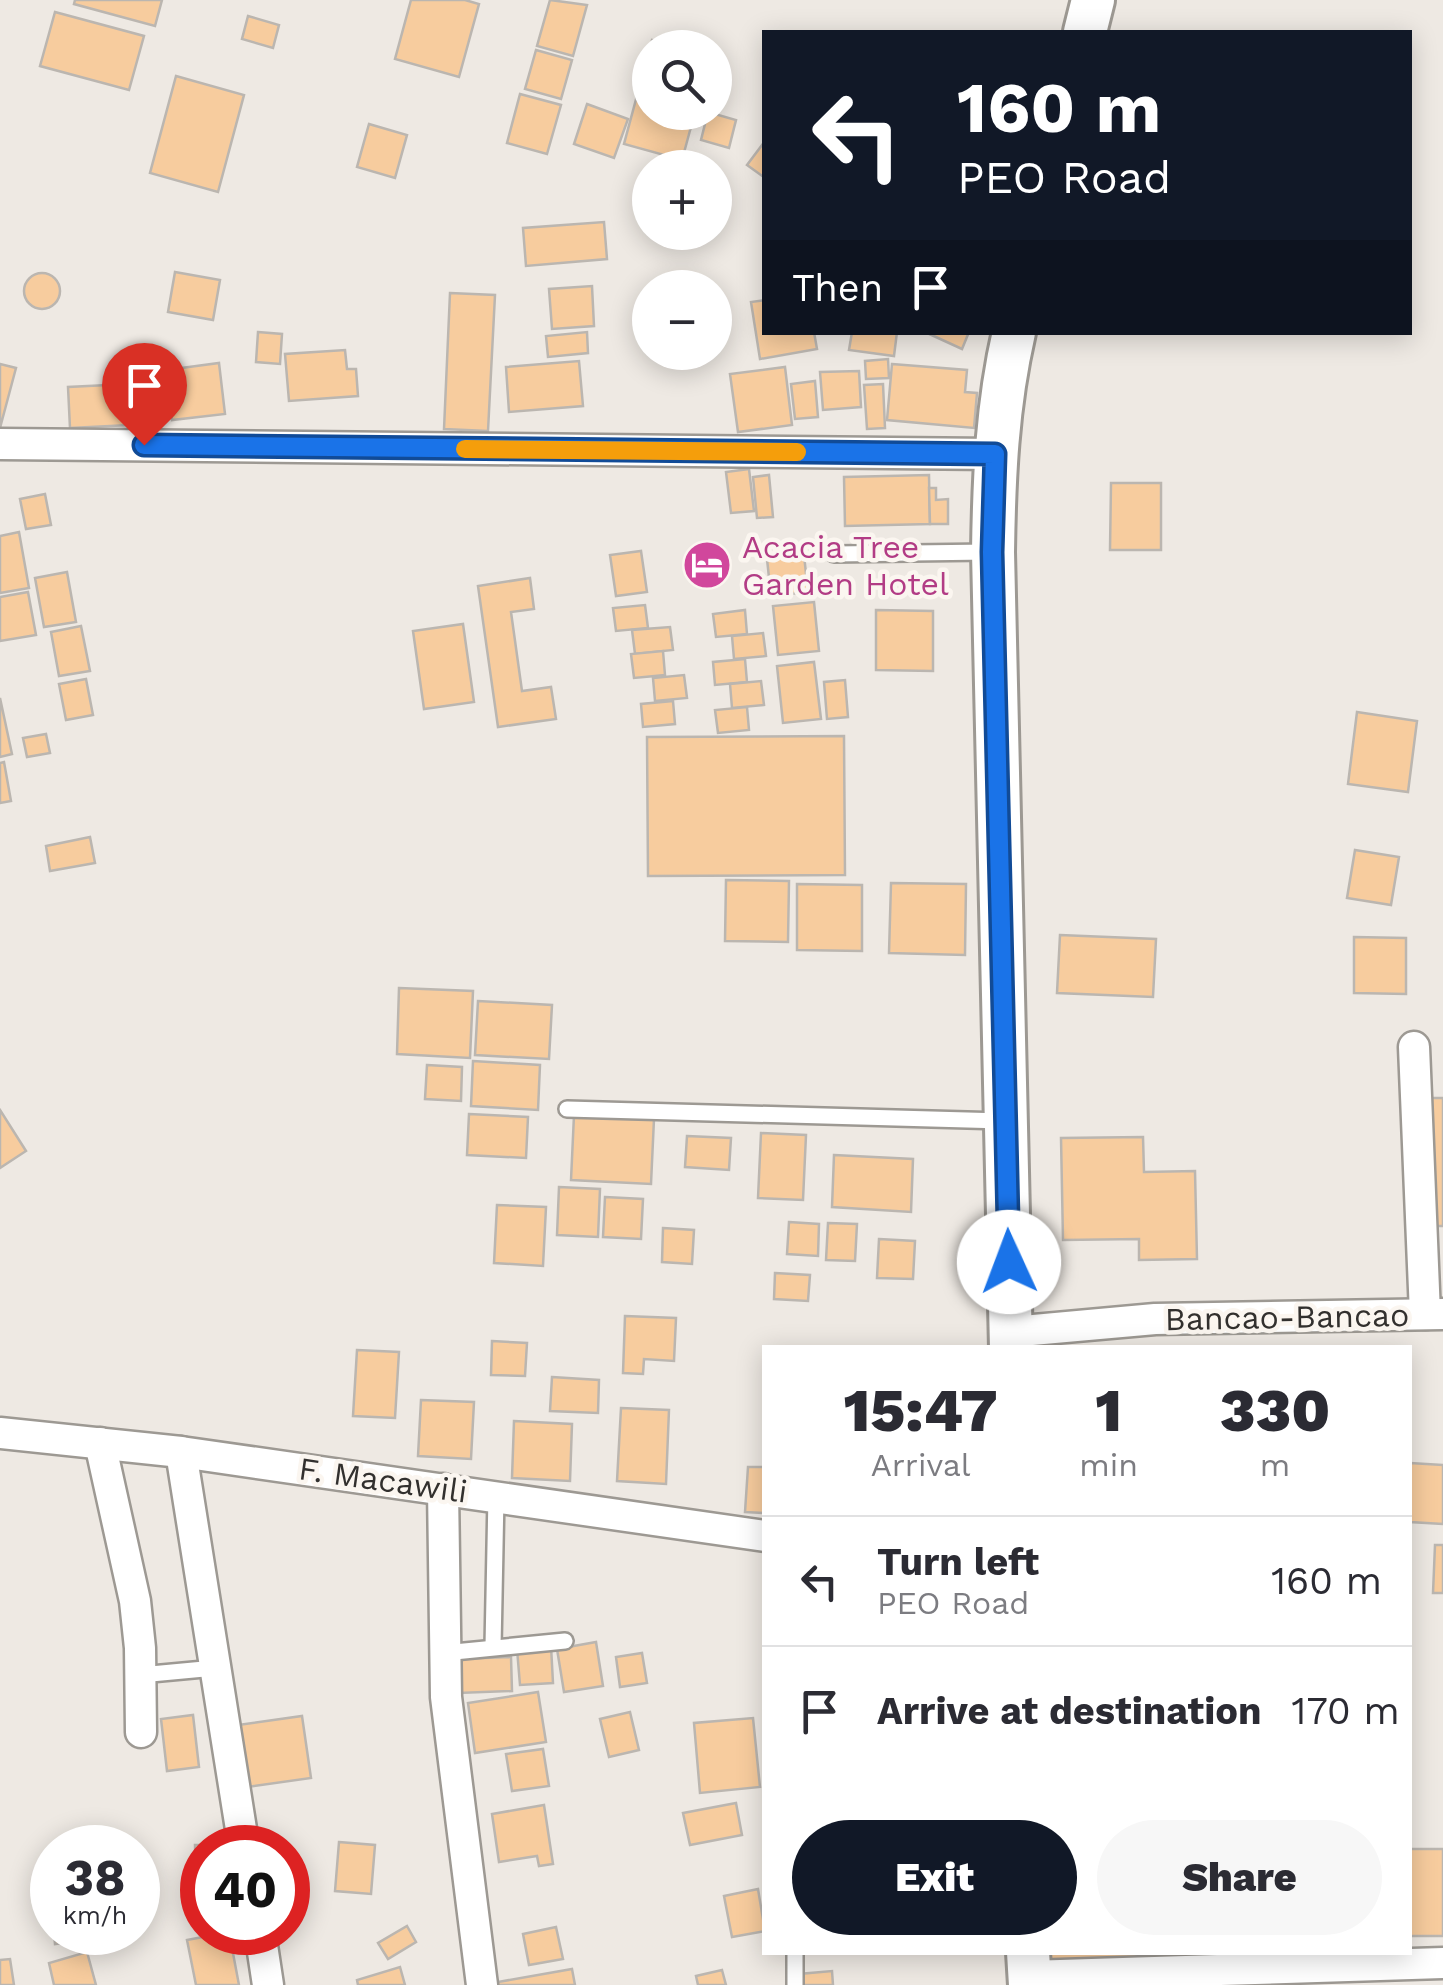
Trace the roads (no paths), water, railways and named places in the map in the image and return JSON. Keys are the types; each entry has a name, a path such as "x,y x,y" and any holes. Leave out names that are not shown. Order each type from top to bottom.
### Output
{"street":[{"path":"1086,30 1093,0"},
{"path":"1011,1340 992,552 995,454 1003,379 1013,335"},
{"path":"0,444 995,454"},
{"path":"1414,1047 1434,1314"},
{"name":"Bancao-Bancao","path":"1011,1340 1156,1319 1434,1314"},
{"name":"F. Macawili","path":"0,1433 181,1452 762,1536"},
{"path":"100,1443 135,1601 140,1732"},
{"path":"181,1452 240,1825"},
{"path":"442,1489 444,1653 482,1985"},
{"path":"263,1955 268,1985"},
{"path":"1029,1971 1443,1963"}],"lane":[{"path":"834,554 992,552"},
{"path":"567,1109 1005,1121"},
{"path":"493,1647 496,1496"},
{"path":"444,1653 565,1641"},
{"path":"140,1675 215,1668"},
{"path":"794,1955 795,1985"}],"place":[{"name":"Acacia Tree Garden Hotel","path":"707,565"}]}
